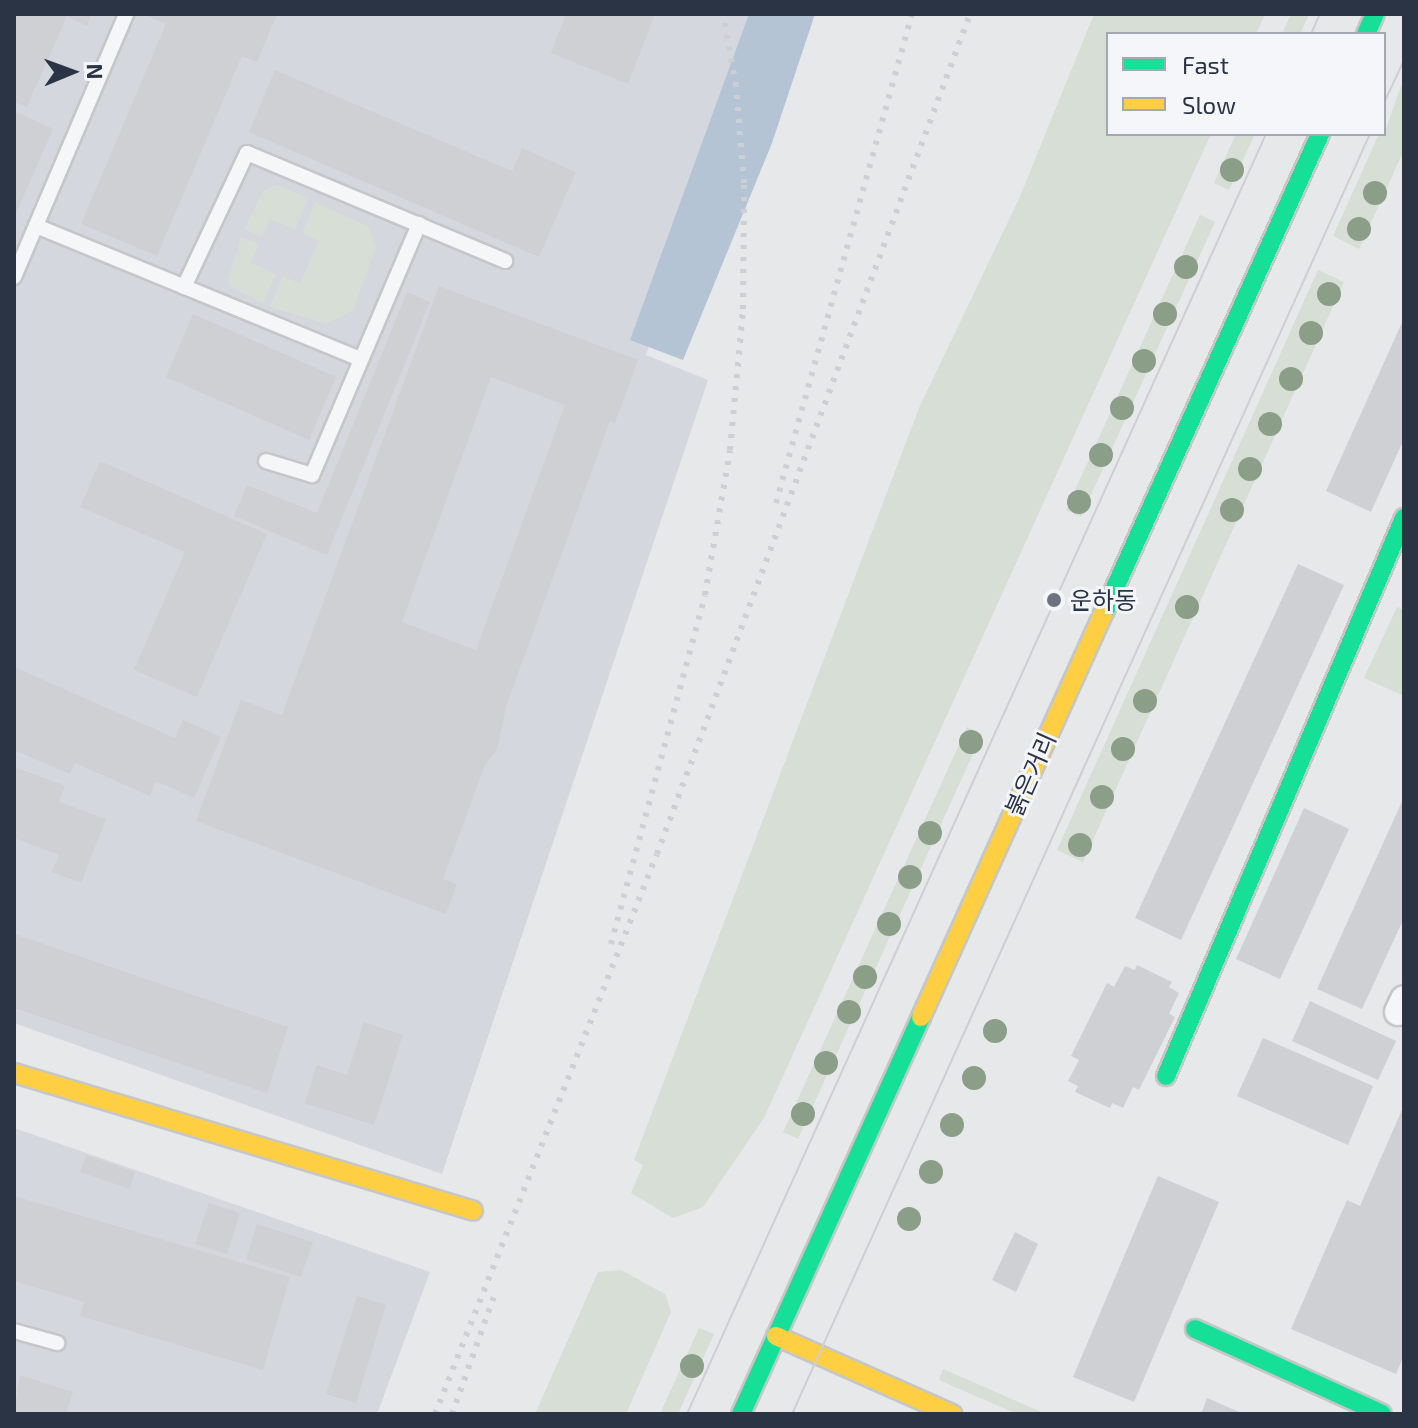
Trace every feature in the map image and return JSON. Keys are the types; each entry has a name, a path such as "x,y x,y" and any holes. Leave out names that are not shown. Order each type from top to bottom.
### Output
{"street":[{"name":"붉은거리","path":"741,1414 1319,136"},
{"path":"1166,1076 1395,560 1404,518"},
{"path":"14,1073 473,1211"},
{"path":"1195,1329 1382,1414"},
{"path":"776,1336 952,1414"}],"lane":[{"path":"14,277 126,14"},
{"path":"184,287 247,153 505,261"},
{"path":"266,461 312,475 419,224"},
{"path":"36,226 360,359"},
{"path":"14,1331 57,1343"}],"shaded area":[{"path":"14,14 761,14 646,355 708,380 442,1174 14,1023"},
{"path":"1094,14 1265,14 1257,32 1106,32 1106,136 1210,136 764,1118 703,1207 673,1218 631,1193 643,1165 634,1160 919,408 1019,199"},
{"path":"1291,14 1309,14 1301,32 1283,32"},
{"path":"1404,78 1404,150 1359,249 1333,236 1378,136 1386,136"},
{"path":"1235,136 1254,136 1229,190 1214,183"},
{"path":"277,185 308,198 295,230 270,219 262,237 244,229 263,191"},
{"path":"315,202 369,227 376,247 353,310 327,324 270,307 282,276 300,283 319,241 302,233"},
{"path":"1200,215 1215,222 1081,517 1066,510"},
{"path":"241,237 259,244 251,263 276,274 263,303 231,287 228,280"},
{"path":"1318,270 1344,282 1083,862 1057,850"},
{"path":"1397,607 1404,610 1404,696 1364,678"},
{"path":"967,727 982,734 798,1139 783,1132"},
{"path":"14,1128 430,1272 377,1414 14,1414"},
{"path":"621,1270 665,1294 671,1312 626,1414 535,1414 598,1272"},
{"path":"699,1328 714,1334 678,1414 660,1414"},
{"path":"943,1369 1046,1414 1017,1414 939,1380"}],"water":[{"path":"749,14 815,14 772,143 683,360 630,340"}],"building":[{"path":"14,14 92,14 87,26 67,16 27,107 14,102"},
{"path":"143,14 277,14 257,62 242,56 157,256 81,224 166,24"},
{"path":"566,14 655,14 628,84 551,53"},
{"path":"275,70 512,171 522,148 576,172 539,257 249,132"},
{"path":"14,111 53,129 14,218"},
{"path":"439,286 638,360 615,423 610,421 506,707 497,750 485,765 443,879 457,884 446,914 196,821 241,700 282,715","holes":["491,377 565,405 476,650 402,622"]},
{"path":"407,292 430,302 327,555 234,516 247,485 317,513"},
{"path":"193,314 336,377 309,440 166,377"},
{"path":"1404,318 1404,439 1371,512 1326,491"},
{"path":"100,461 267,534 197,697 134,670 185,552 80,507"},
{"path":"1298,564 1344,585 1181,940 1135,918"},
{"path":"14,667 175,738 183,720 221,737 194,798 156,781 150,796 75,763 70,774 14,750"},
{"path":"14,767 65,786 59,802 106,819 81,883 52,872 59,855 14,838"},
{"path":"1404,797 1404,918 1362,1009 1317,989"},
{"path":"1304,808 1349,829 1280,979 1236,959"},
{"path":"14,934 288,1027 267,1093 14,1008"},
{"path":"1137,965 1172,982 1169,987 1179,993 1169,1014 1175,1017 1139,1090 1133,1087 1123,1108 1112,1103 1110,1108 1075,1092 1078,1086 1068,1081 1079,1060 1071,1056 1107,983 1114,987 1125,966 1135,970"},
{"path":"1310,1001 1396,1041 1378,1080 1292,1041"},
{"path":"364,1022 403,1035 374,1125 305,1103 317,1065 347,1075"},
{"path":"1263,1038 1373,1086 1348,1145 1237,1096"},
{"path":"1404,1105 1404,1355 1396,1374 1291,1329 1347,1200 1360,1206"},
{"path":"86,1155 135,1172 130,1189 80,1172"},
{"path":"1158,1176 1219,1202 1134,1402 1073,1377"},
{"path":"14,1196 290,1277 263,1370 80,1316 84,1302 14,1281"},
{"path":"209,1203 240,1213 227,1254 195,1244"},
{"path":"257,1224 313,1242 301,1277 246,1259"},
{"path":"1015,1232 1038,1244 1016,1292 992,1280"},
{"path":"357,1296 386,1305 356,1403 326,1394"},
{"path":"20,1375 73,1392 66,1414 14,1414"},
{"path":"1207,1398 1244,1414 1201,1414"}],"tram line":[{"path":"1312,32 1320,14"},
{"path":"1386,99 1404,60"},
{"path":"687,1414 1265,136"},
{"path":"792,1414 1369,136"}],"railway":[{"path":"611,944 705,595 730,450 743,309 744,183 736,86 723,14"},
{"path":"776,503 912,14"},
{"path":"435,1414 657,854 970,14"},
{"path":"452,1414 495,1293"}],"traffic: fast":[{"path":"1367,32 1375,14"},
{"path":"1104,612 1319,136"},
{"path":"1166,1076 1404,518"},
{"path":"741,1414 921,1017"},
{"path":"1195,1329 1382,1414"}],"traffic: slow":[{"path":"921,1017 1104,612"},
{"path":"14,1073 473,1211"},
{"path":"776,1336 952,1414"}],"place":[{"name":"운하동","path":"1054,600"}]}
